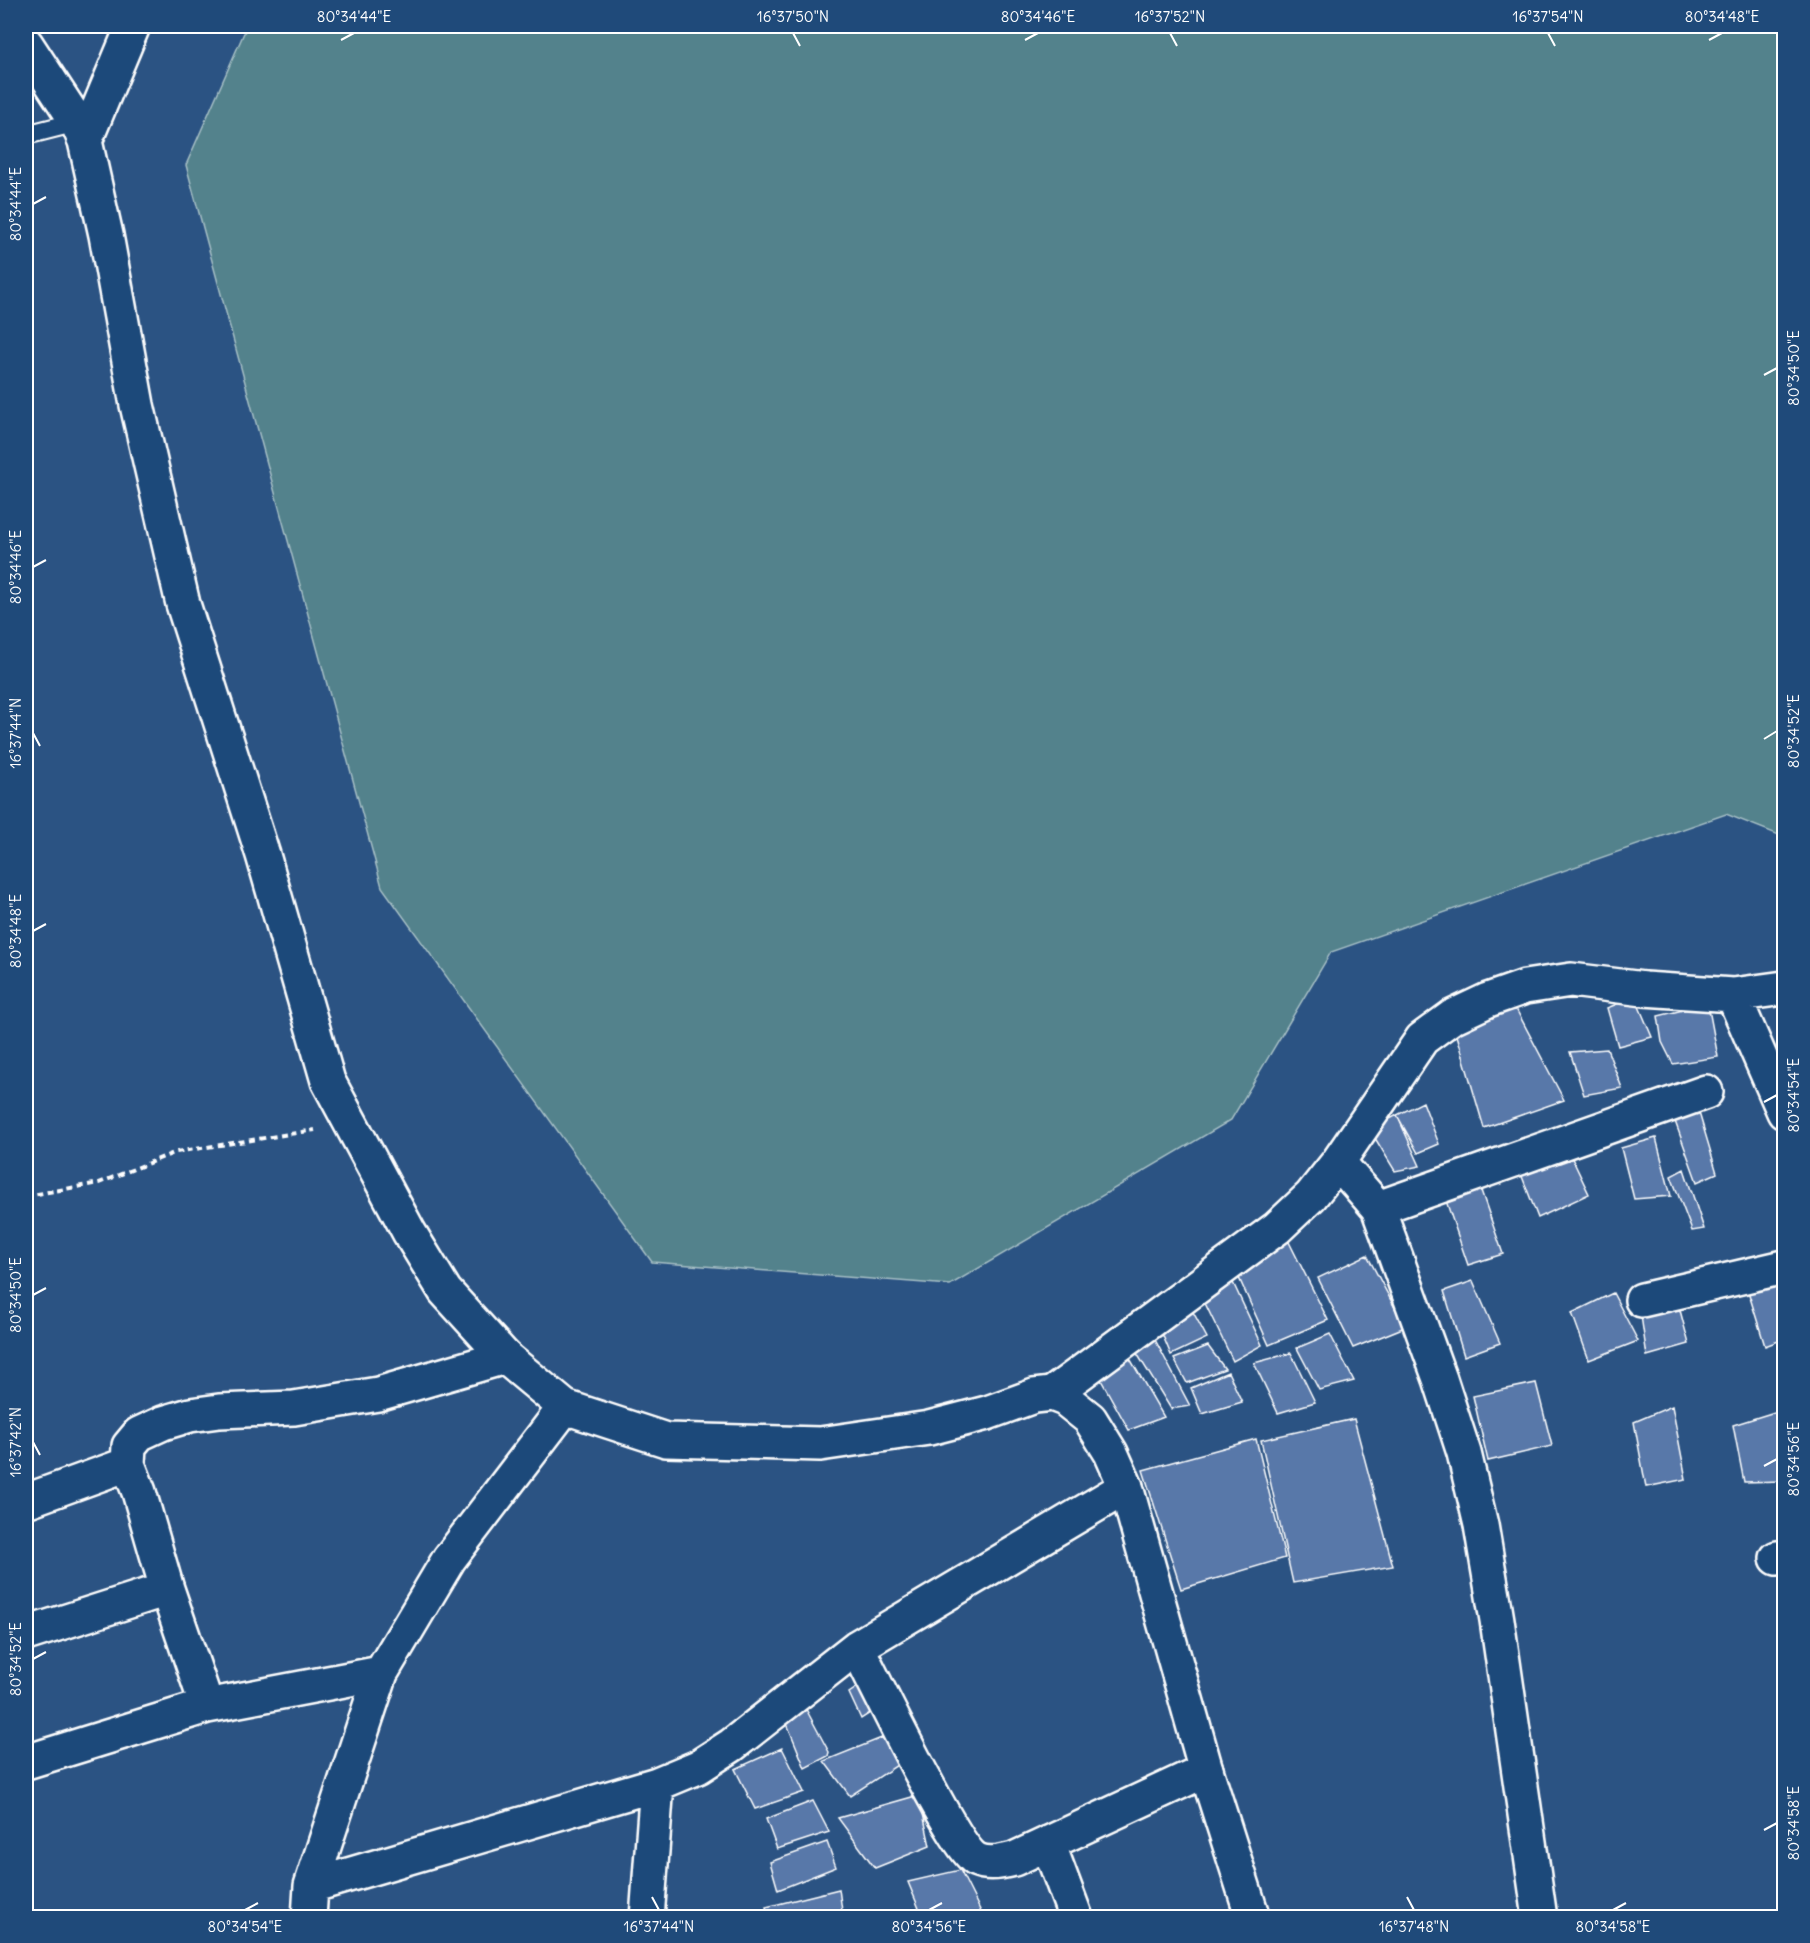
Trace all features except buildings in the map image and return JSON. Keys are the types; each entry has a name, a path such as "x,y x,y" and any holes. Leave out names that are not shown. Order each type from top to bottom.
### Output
{"street":[{"path":"81,131 133,26"},
{"path":"26,44 81,131 106,235 136,405 183,604 266,866 328,1081 409,1232 445,1291 505,1357 565,1407 666,1440 820,1444 929,1428 987,1413 1034,1396 1052,1394 1065,1399 1090,1419 1112,1453 1126,1487 1206,1770 1253,1917"},
{"path":"1052,1394 1277,1228 1311,1196 1338,1162 1422,1039 1452,1017 1488,1000 1525,987 1571,981 1733,995 1785,988"},
{"path":"1733,995 1785,1112"},
{"path":"1378,1208 1706,1092"},
{"path":"1338,1162 1378,1208 1440,1379 1464,1453 1481,1525 1497,1620 1540,1917"},
{"path":"1642,1300 1785,1267"},
{"path":"207,1706 128,1464 129,1446 139,1434 163,1423 190,1415 219,1411 294,1408 378,1394 505,1357"},
{"path":"310,1902 381,1672 449,1559 565,1407"},
{"path":"26,1501 128,1464"},
{"path":"310,1902 657,1784 698,1767 732,1745 857,1647 1126,1487"},
{"path":"26,1634 167,1589"},
{"path":"857,1647 944,1815 962,1845 977,1860 996,1863 1014,1859 1206,1770"},
{"path":"26,1762 207,1706 381,1672"},
{"path":"647,1917 657,1784"},
{"path":"1048,1844 1076,1917"}],"lane":[{"path":"26,135 81,131"}],"path":[{"path":"26,1196 99,1183 176,1152 352,1125"}],"green space":[{"path":"247,26 1784,26 1784,837 1726,814 1331,952 1231,1120 950,1285 652,1262 382,887 186,165"}]}
